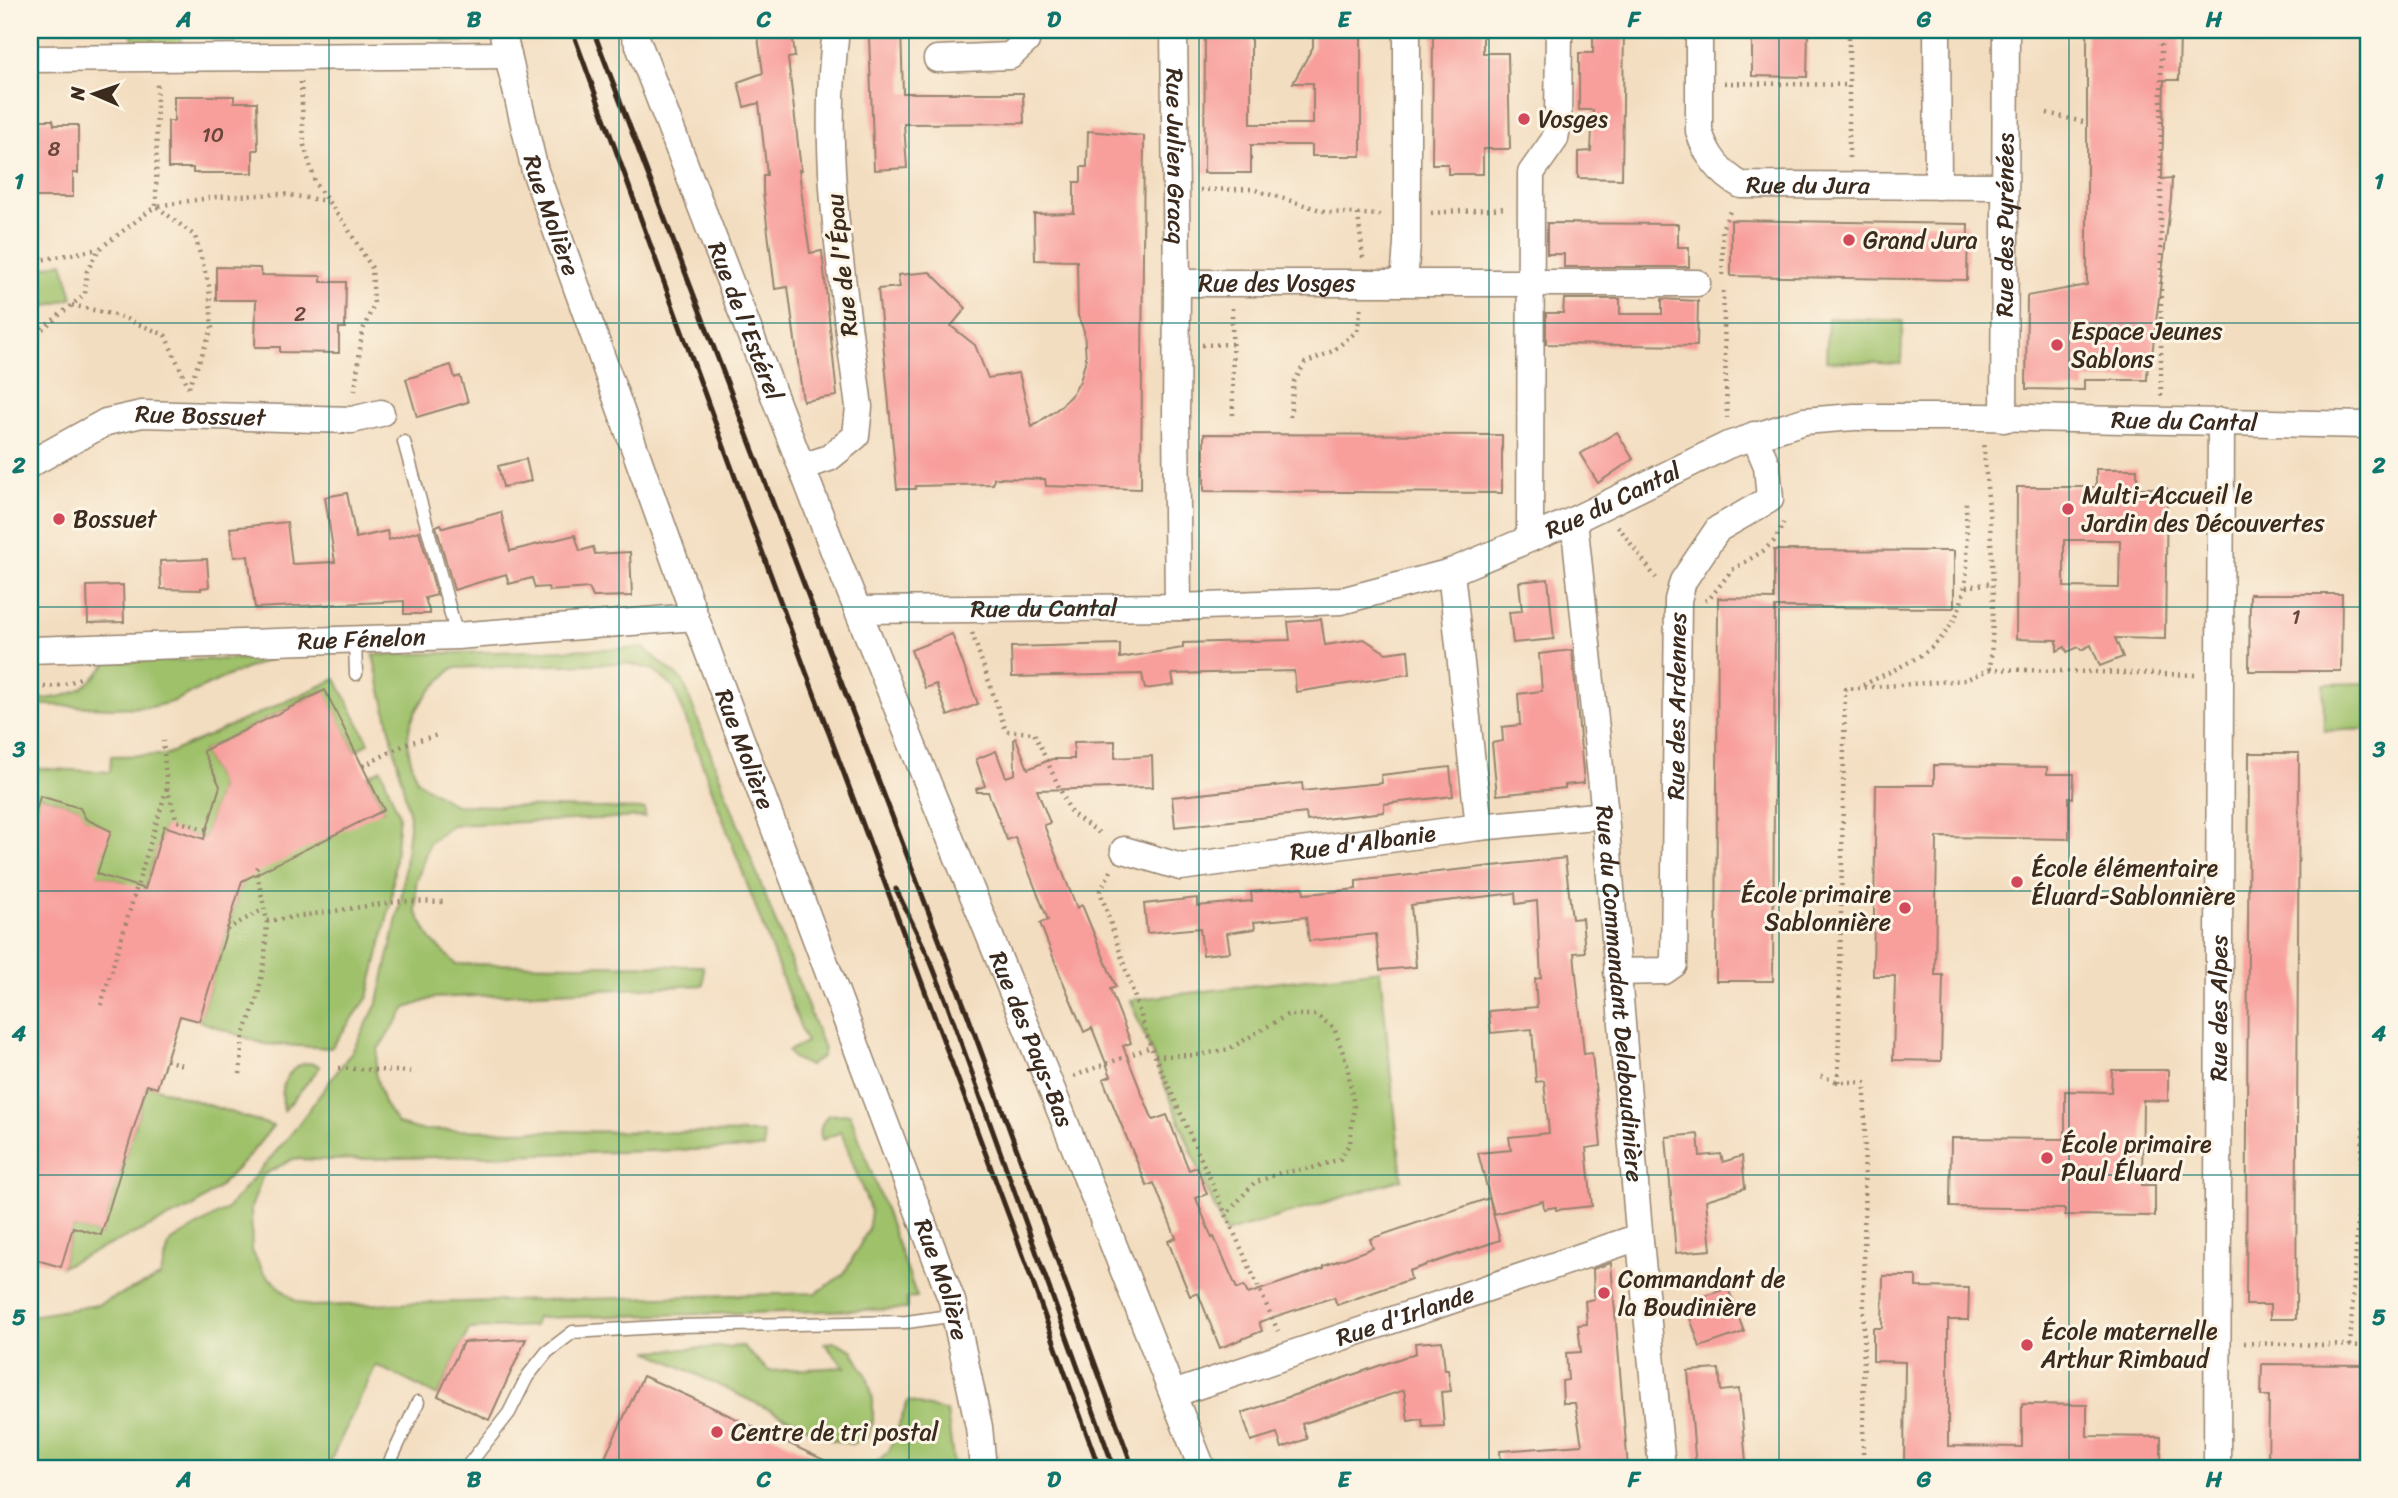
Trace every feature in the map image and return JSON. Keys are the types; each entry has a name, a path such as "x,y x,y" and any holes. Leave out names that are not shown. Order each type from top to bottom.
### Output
{"street":[{"name":"Rue de l'Estérel","path":"633,30 858,610"},
{"name":"Rue de l'Épau","path":"802,467 829,458 856,436 859,407 834,216 830,119 836,30"},
{"path":"937,60 1010,55 1026,41 1026,30"},
{"name":"Rue Julien Gracq","path":"1174,30 1177,283"},
{"path":"1404,283 1407,216 1407,30"},
{"path":"1530,538 1531,173 1555,139 1557,130 1559,30"},
{"name":"Rue du Jura","path":"1699,30 1699,131 1703,146 1723,175 1741,185 2005,186"},
{"path":"1937,30 1938,186"},
{"name":"Rue des Pyrénées","path":"1992,418 2005,186 2006,30"},
{"path":"30,59 299,57 505,42"},
{"name":"Rue Molière","path":"505,42 535,170 695,617 956,1315 979,1427 984,1468"},
{"name":"Rue des Vosges","path":"1178,607 1177,283 1697,283"},
{"name":"Rue Bossuet","path":"30,464 106,422 142,414 352,420 381,413"},
{"name":"Rue du Cantal","path":"858,610 1178,607 1341,601 1451,572 1574,520 1728,445 1804,421 1854,417 2368,425"},
{"name":"Rue des Alpes","path":"2217,1468 2221,421"},
{"name":"Rue des Ardennes","path":"1617,972 1664,971 1674,964 1678,600 1683,581 1718,529 1770,499 1767,466 1754,435"},
{"name":"Rue du Commandant Delaboudinière","path":"1574,520 1605,815 1639,1237 1662,1468"},
{"path":"1451,572 1479,827"},
{"name":"Rue des Pays-Bas","path":"858,610 1051,1085 1202,1468"},
{"name":"Rue Fénelon","path":"30,650 457,636 695,617"},
{"name":"Rue d'Albanie","path":"1124,850 1181,867 1479,827 1605,815"},
{"name":"Rue d'Irlande","path":"1172,1394 1639,1237"}],"lane":[{"path":"404,442 457,636"},
{"path":"355,640 356,674"},
{"path":"466,1468 509,1413 527,1377 547,1352 573,1332 677,1326 906,1322 956,1315"},
{"path":"387,1468 418,1402"}],"path":[{"path":"1849,30 1849,186"},
{"path":"2161,30 2161,422"},
{"path":"299,57 304,145 316,185 372,268 374,304 362,332 352,420"},
{"path":"156,206 158,58"},
{"path":"1699,82 1849,85"},
{"path":"2047,113 2087,122"},
{"path":"1728,445 1722,229 1741,185"},
{"path":"1176,193 1223,188 1252,189 1327,212 1407,216 1531,206"},
{"path":"30,346 40,331 85,294 87,271 99,249 156,206 216,197 282,194 328,201"},
{"path":"156,206 195,236 209,286 212,329 189,387 187,415"},
{"path":"1290,417 1294,382 1305,363 1333,351 1357,331 1366,283 1358,214"},
{"path":"30,262 99,249"},
{"path":"1231,283 1233,417"},
{"path":"71,305 119,316 165,335 189,387"},
{"path":"1990,669 1992,583 1989,506 1992,418"},
{"path":"1859,688 1932,647 1956,620 1966,587 1966,499"},
{"path":"1966,587 1992,583"},
{"path":"964,609 1006,731 1034,733 1072,813 1124,850 1100,891 1155,1056 1289,1355"},
{"path":"1838,1082 1845,689 1965,680 1990,669 2222,676"},
{"path":"363,766 408,743 438,735"},
{"path":"163,741 167,788 177,821 207,830"},
{"path":"101,1005 167,788"},
{"path":"240,1074 243,1037 258,996 265,958 267,921 256,869 260,865"},
{"path":"267,921 401,901 446,902"},
{"path":"227,929 264,909"},
{"path":"1155,1056 1199,1055 1229,1049 1287,1015 1316,1015 1334,1028 1347,1064 1354,1107 1350,1143 1340,1159 1312,1168 1280,1173 1254,1183 1226,1215"},
{"path":"1051,1085 1152,1047"},
{"path":"2350,1346 2368,1054"},
{"path":"166,1060 182,1065"},
{"path":"339,1068 414,1072"},
{"path":"1821,1076 1838,1082 1865,1082 1863,1468"},
{"path":"2218,1342 2368,1346"}],"green space":[{"path":"131,30 181,30 181,44 134,45"},
{"path":"441,30 474,30 464,42 443,41"},
{"path":"63,262 73,298 30,311 30,271"},
{"path":"1828,318 1903,321 1901,364 1826,361"},
{"path":"644,648 683,681 824,1049 822,1057 809,1066 793,1058 788,1051 806,1042 674,688 654,670 626,663 453,668 422,701 412,721 408,748 417,781 455,805 645,809 645,817 452,825 429,843 416,884 416,911 431,940 456,964 703,966 704,985 434,998 406,1008 378,1049 375,1073 384,1103 398,1124 421,1130 763,1133 764,1148 293,1159 263,1175 251,1208 252,1251 264,1273 294,1300 310,1306 816,1293 844,1274 868,1230 871,1212 841,1132 822,1140 820,1133 828,1115 850,1114 917,1297 907,1298 907,1309 537,1318 534,1326 469,1329 438,1396 376,1365 327,1468 30,1468 30,1316 97,1305 160,1277 170,1242 227,1209 291,1134 353,1050 378,1002 401,901 410,817 373,655"},
{"path":"273,658 172,702 151,707 30,704 30,699 55,698 74,692 91,681 108,662"},
{"path":"336,679 369,743 355,751 324,690 203,751 220,786 204,839 164,827 116,981 126,883 30,854 30,768 110,772 111,756 165,755","holes":["41,796 79,808 104,851 31,829"]},
{"path":"2368,683 2368,729 2324,731 2323,684"},
{"path":"381,769 399,815 391,902 368,997 331,1048 264,1044 199,1021 252,849 384,810 368,776"},
{"path":"1380,970 1402,1179 1225,1233 1130,1000"},
{"path":"305,1063 320,1067 284,1111 282,1096 285,1082 292,1071"},
{"path":"147,1085 273,1126 217,1189 193,1207 61,1267 73,1227 101,1235"},
{"path":"835,1342 852,1350 867,1376 873,1400 873,1422 867,1437 852,1444 832,1440 648,1351 742,1346 769,1371 845,1367 824,1343"},
{"path":"908,1401 947,1412 954,1468 870,1468 889,1451"}],"building":[{"path":"757,30 792,30 795,57 788,58 805,221 810,253 822,251 837,396 803,401 788,287 775,289 763,192 763,175 767,175 759,103 744,107 738,82 763,73"},
{"path":"872,30 901,30 903,93 1023,93 1024,123 904,124 907,168 874,170 869,37 872,37"},
{"path":"1205,30 1251,30 1251,124 1313,124 1313,83 1293,83 1313,47 1313,30 1361,30 1361,156 1312,156 1312,145 1251,145 1251,173 1204,173"},
{"path":"1433,30 1483,30 1483,53 1508,53 1510,149 1483,149 1483,174 1448,174 1448,164 1432,164"},
{"path":"1593,30 1624,30 1622,179 1578,178 1578,152 1591,151 1593,110 1579,110 1579,53 1593,53"},
{"path":"1752,30 1808,30 1807,77 1752,76"},
{"path":"2087,30 2180,30 2179,80 2164,80 2162,179 2172,178 2152,355 2148,355 2147,380 2084,380 2084,390 2026,389 2027,296 2087,285"},
{"path":"174,96 234,96 234,102 257,102 258,150 253,150 253,173 193,173 193,168 168,168 168,121 174,121"},
{"path":"30,120 53,120 54,125 78,125 78,173 73,173 73,197 30,197"},
{"path":"1088,131 1144,136 1141,489 1046,486 1045,479 994,478 993,484 897,489 878,289 900,287 898,275 930,272 966,308 951,326 975,345 988,378 1019,373 1032,427 1060,407 1080,381 1086,359 1084,331 1078,316 1077,261 1035,260 1034,214 1074,213 1074,182 1081,182 1081,167 1087,167"},
{"name":"Grand Jura","path":"1731,220 1968,224 1967,280 1731,276"},
{"path":"1547,223 1678,224 1678,247 1689,247 1689,267 1564,267 1564,254 1547,254"},
{"path":"216,267 260,268 261,275 321,276 321,282 346,282 345,328 339,328 339,353 280,352 280,347 255,347 256,300 216,300"},
{"path":"1564,299 1620,299 1620,314 1662,314 1662,299 1698,301 1697,346 1546,344 1546,313 1563,313"},
{"path":"451,365 455,378 460,376 468,402 417,417 406,379"},
{"path":"1617,432 1633,459 1598,483 1580,454"},
{"path":"1204,434 1502,435 1502,493 1204,491"},
{"path":"526,459 531,481 503,487 498,466"},
{"path":"2096,469 2137,469 2137,488 2167,488 2165,639 2115,638 2123,657 2100,666 2091,645 2067,652 2065,647 2057,651 2057,640 2016,639 2017,487 2096,487","holes":["2064,540 2120,540 2119,588 2064,587"]},
{"path":"347,493 356,538 387,531 389,540 419,531 437,595 425,598 430,614 404,614 404,601 255,608 248,556 234,557 230,528 287,522 292,564 335,562 325,497"},
{"path":"501,512 510,551 575,535 580,551 593,547 595,554 630,552 632,596 593,597 589,588 549,591 548,587 535,588 532,578 509,584 506,574 454,590 436,526 441,524 443,528"},
{"path":"1774,550 1954,551 1954,608 1775,607 1773,981 1716,981 1718,598 1774,599"},
{"path":"207,559 209,587 201,590 161,589 160,561"},
{"path":"1548,579 1554,639 1513,643 1509,612 1522,611 1519,582"},
{"path":"123,585 124,622 88,623 87,586"},
{"path":"2250,594 2342,594 2341,671 2249,671"},
{"path":"1321,619 1325,645 1364,639 1386,653 1408,650 1410,674 1296,692 1294,671 1172,674 1174,685 1145,689 1142,674 1012,677 1011,647 1120,644 1120,658 1183,648 1183,643 1290,640 1288,622"},
{"path":"952,634 978,704 948,716 936,684 925,688 911,650"},
{"path":"1572,650 1584,783 1565,785 1565,788 1497,795 1492,743 1503,741 1502,727 1520,725 1518,694 1542,691 1539,654"},
{"path":"325,690 384,810 242,881 199,1021 180,1016 157,1088 147,1085 101,1235 73,1227 61,1267 30,1258 30,835 40,796 80,808 86,819 111,831 97,874 145,889 164,826 204,839 220,786 203,751"},
{"path":"1016,738 1028,769 1052,759 1074,759 1074,742 1115,741 1115,758 1152,756 1153,787 1037,790 1050,823 1044,825 1077,908 1082,905 1116,987 1110,989 1131,1043 1123,1046 1142,1094 1153,1120 1167,1115 1189,1170 1197,1167 1207,1194 1196,1198 1237,1289 1244,1286 1248,1294 1324,1268 1373,1248 1370,1239 1489,1198 1500,1240 1409,1271 1411,1279 1337,1305 1334,1297 1259,1322 1262,1331 1220,1348 1198,1293 1190,1296 1168,1241 1176,1238 1154,1183 1147,1186 1118,1117 1103,1079 1111,1076 1092,1028 1084,1032 1061,977 1040,923 1048,920 1015,837 1007,840 988,792 977,792 976,789 985,786 976,759 996,751 1006,777 1015,774"},
{"path":"2249,753 2299,753 2296,1319 2270,1319 2270,1305 2246,1305"},
{"name":"École primaire Sablonnière","path":"1934,765 2047,767 2047,774 2074,774 2073,798 2069,797 2069,839 1937,837 1935,975 1943,975 1941,1061 1893,1060 1895,976 1873,976 1876,785 1934,785"},
{"path":"1450,767 1453,796 1384,804 1384,812 1307,821 1306,813 1175,827 1172,797 1302,783 1303,791 1382,783 1381,775"},
{"path":"1565,858 1572,919 1582,918 1585,952 1574,953 1584,1054 1592,1053 1601,1146 1586,1148 1592,1206 1544,1209 1543,1201 1494,1214 1478,1153 1511,1150 1509,1137 1549,1133 1544,1081 1536,1082 1532,1029 1491,1033 1489,1011 1537,1007 1535,979 1541,978 1537,901 1516,904 1515,893 1411,905 1416,967 1380,970 1376,934 1309,941 1306,917 1254,922 1255,929 1227,933 1230,952 1203,955 1200,928 1147,933 1144,904 1197,898 1197,906 1252,901 1251,892 1303,887 1304,894 1330,892 1356,889 1356,881"},
{"name":"École primaire Paul Éluard","path":"2112,1070 2168,1070 2168,1101 2143,1100 2142,1185 2155,1185 2155,1216 2065,1215 2065,1209 1950,1207 1951,1138 2065,1139 2065,1091 2111,1092"},
{"path":"1698,1134 1700,1156 1721,1154 1723,1162 1742,1156 1745,1188 1706,1200 1711,1250 1676,1253 1666,1137"},
{"path":"1611,1263 1628,1468 1501,1468 1500,1451 1582,1445 1575,1403 1563,1403 1562,1381 1568,1380 1566,1353 1581,1352 1578,1325 1587,1324 1585,1301 1594,1299 1593,1269"},
{"path":"1883,1276 1916,1276 1916,1287 1969,1288 1968,1320 1948,1320 1948,1446 2022,1447 2022,1404 2087,1405 2087,1436 2161,1437 2161,1468 1904,1468 1905,1362 1873,1361 1873,1328 1882,1328"},
{"path":"1728,1288 1744,1332 1700,1347 1685,1303"},
{"path":"526,1339 489,1420 438,1396 463,1342"},
{"path":"1442,1341 1445,1370 1448,1370 1451,1391 1441,1392 1444,1426 1423,1427 1422,1419 1408,1421 1404,1390 1302,1424 1307,1439 1282,1448 1277,1433 1251,1441 1242,1413 1416,1353 1415,1343"},
{"path":"2262,1364 2368,1365 2367,1468 2268,1468 2269,1396 2261,1396"},
{"path":"1719,1369 1721,1391 1739,1389 1746,1461 1724,1468 1696,1468 1688,1371"},
{"name":"Centre de tri postal","path":"643,1376 688,1396 841,1468 600,1468"}],"railway":[{"path":"572,30 1099,1468"},
{"path":"593,30 967,1013 1133,1468"},
{"path":"896,889 930,960 946,1001 1114,1468"}],"place":[{"name":"Vosges","path":"1524,119"},
{"name":"Grand Jura","path":"1849,240"},
{"name":"Espace Jeunes Sablons","path":"2057,345"},
{"name":"Multi-Accueil le Jardin des Découvertes","path":"2068,509"},
{"name":"Bossuet","path":"59,519"},
{"name":"École élémentaire Éluard-Sablonnière","path":"2017,882"},
{"name":"École primaire Sablonnière","path":"1905,908"},
{"name":"École primaire Paul Éluard","path":"2047,1158"},
{"name":"Commandant de la Boudinière","path":"1604,1293"},
{"name":"École maternelle Arthur Rimbaud","path":"2027,1345"},
{"name":"Centre de tri postal","path":"717,1432"}]}
